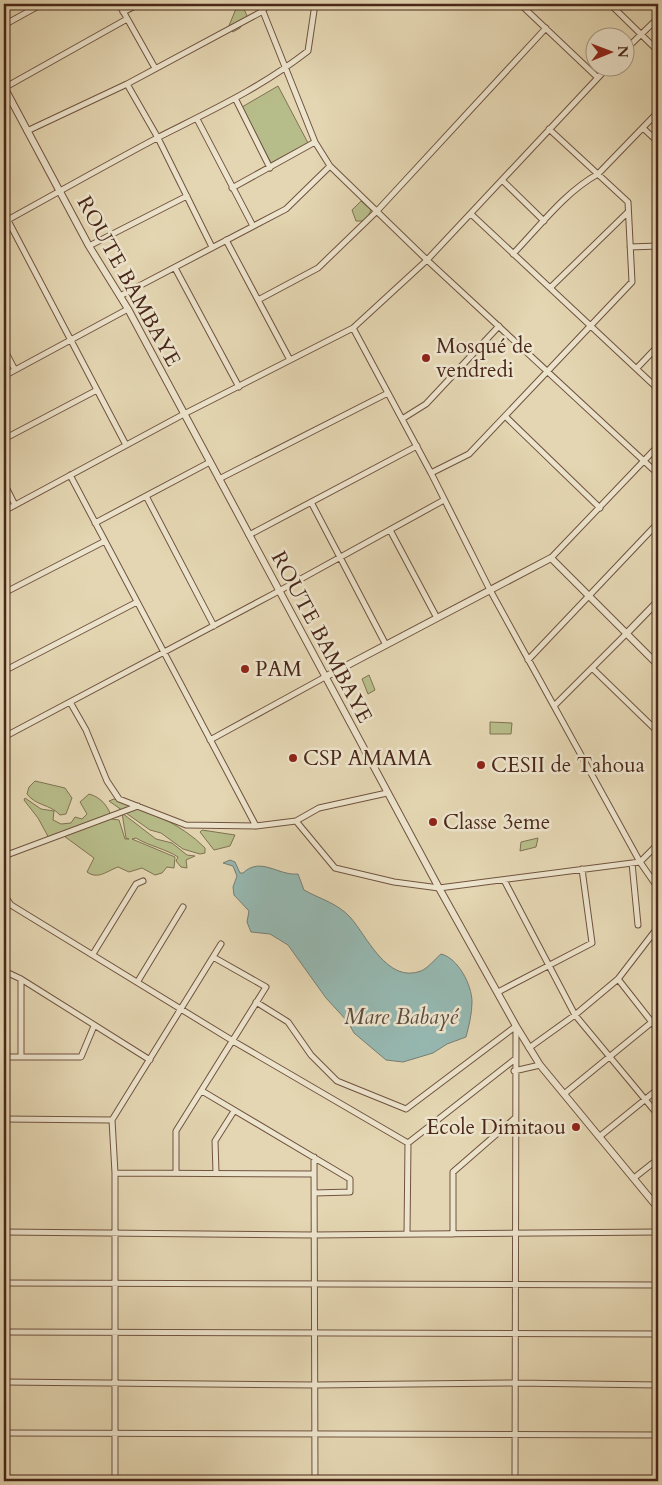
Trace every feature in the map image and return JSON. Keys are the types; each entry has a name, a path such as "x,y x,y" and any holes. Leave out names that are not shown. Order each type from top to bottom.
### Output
{"street":[{"path":"4,25 42,4"},
{"path":"119,4 155,68"},
{"path":"124,12 139,4"},
{"path":"260,4 316,142 330,166 427,260 658,474"},
{"path":"27,132 127,84 263,11 266,4"},
{"path":"6,221 158,138 236,100 286,68 308,51 315,4"},
{"path":"520,4 584,65"},
{"path":"610,4 658,52"},
{"path":"634,42 658,18"},
{"path":"4,88 127,19"},
{"path":"258,300 318,268 377,211 546,28"},
{"path":"4,511 184,414 353,328 427,260 596,78"},
{"path":"127,84 158,138 212,247"},
{"name":"ROUTE BAMBAYE","path":"4,88 88,246 128,310 439,888 528,1048 658,1208"},
{"path":"236,100 270,168"},
{"path":"513,254 586,181 598,174 658,112"},
{"path":"197,119 253,226"},
{"path":"643,128 658,142"},
{"path":"431,473 469,454 632,282 628,202 549,129"},
{"path":"232,188 316,142"},
{"path":"120,296 286,209 330,166"},
{"path":"502,180 544,221"},
{"path":"88,246 187,196"},
{"path":"550,288 628,212"},
{"path":"4,213 6,221 126,445"},
{"path":"471,214 658,389"},
{"path":"226,240 290,360"},
{"path":"630,247 658,246"},
{"path":"175,268 239,387"},
{"path":"4,376 128,310"},
{"path":"402,419 426,404 499,326"},
{"path":"353,328 528,660 640,862 658,888"},
{"path":"637,368 658,346"},
{"path":"4,349 15,370"},
{"path":"4,439 97,390"},
{"path":"219,479 388,393"},
{"path":"505,416 600,508"},
{"path":"249,535 416,446"},
{"path":"210,740 551,558 658,446"},
{"path":"95,523 210,462"},
{"path":"70,475 256,826"},
{"path":"4,484 15,505"},
{"path":"146,496 214,626"},
{"path":"4,737 279,591 444,500"},
{"path":"312,502 386,645"},
{"path":"528,660 658,523"},
{"path":"390,530 437,618"},
{"path":"4,593 105,541"},
{"path":"551,558 658,665"},
{"path":"554,706 658,601"},
{"path":"4,671 137,602"},
{"path":"592,668 658,732"},
{"path":"70,702 86,730 107,782 119,799 186,825 256,826 296,821 319,808 387,792"},
{"path":"4,856 138,806"},
{"path":"296,821 335,868 394,882 439,888 640,862 658,844"},
{"path":"632,863 638,924"},
{"path":"498,992 592,943 582,869"},
{"path":"504,880 575,1015 658,1115"},
{"path":"93,954 136,884 143,881"},
{"path":"4,895 11,905 138,981 233,1041 408,1143"},
{"path":"4,905 11,905"},
{"path":"138,981 183,907"},
{"path":"528,1048 575,1015 618,979 658,927"},
{"path":"168,1481 115,1481 115,1172 112,1120 221,944"},
{"path":"176,1173 176,1131 266,987 213,957"},
{"path":"4,971 22,979 150,1060"},
{"path":"21,1057 22,979"},
{"path":"618,979 658,1030"},
{"path":"256,1002 288,1022 311,1055 337,1081 406,1109 516,1026"},
{"path":"564,1094 652,1022"},
{"path":"4,1057 82,1058 94,1026"},
{"path":"515,1481 514,1060 516,1026"},
{"path":"408,1143 514,1060"},
{"path":"514,1071 540,1065"},
{"path":"600,1137 658,1089"},
{"path":"202,1092 350,1179 350,1192 314,1193"},
{"path":"216,1174 215,1141 234,1111"},
{"path":"4,1119 112,1120"},
{"path":"453,1234 453,1172 514,1119"},
{"path":"407,1234 408,1143"},
{"path":"314,1157 315,1481"},
{"path":"634,1178 658,1159"},
{"path":"115,1172 314,1174"},
{"path":"4,1232 313,1235 658,1232"},
{"path":"4,1283 658,1285"},
{"path":"4,1332 316,1335 658,1334"},
{"path":"4,1382 315,1385 658,1384"},
{"path":"4,1433 658,1435"}],"green space":[{"path":"238,4 242,4 247,16 240,28 233,32 228,28"},
{"path":"278,86 308,143 271,163 242,107"},
{"path":"361,201 371,210 366,221 356,221 352,210"},
{"path":"369,675 375,690 368,694 362,679"},
{"path":"490,722 512,723 511,734 490,734"},
{"path":"35,781 65,788 72,798 66,814 60,815 27,794 29,787"},
{"path":"89,794 97,797 104,803 112,819 119,820 125,839 129,839 126,838 122,813 156,839 172,843 187,855 195,856 186,860 187,868 181,867 176,861 178,857 173,854 136,838 132,839 175,857 174,868 167,867 162,873 155,875 142,868 129,872 118,867 99,875 91,874 87,872 94,858 64,836 50,840 38,818 24,800 25,798 41,809 54,811 53,820 61,824 71,823 75,817 82,819 87,814 80,802"},
{"path":"114,799 162,818 174,825 196,839 205,848 205,853 200,854 183,849 161,833 150,830 109,801"},
{"path":"202,830 235,835 230,846 214,850 200,832"},
{"path":"538,838 536,847 520,851 521,842"}],"water":[{"name":"Mare Babayé","path":"230,860 235,862 240,873 256,866 263,866 291,874 298,874 304,890 345,912 357,925 379,956 398,971 409,973 421,971 441,954 453,961 463,973 470,988 472,1002 466,1037 447,1044 433,1053 403,1062 386,1060 354,1033 348,1022 326,998 288,945 270,934 251,932 247,922 249,911 234,895 233,887 237,876 233,866 223,863"}],"place":[{"name":"Mosqué de vendredi","path":"426,358"},
{"name":"PAM","path":"245,669"},
{"name":"CSP AMAMA","path":"293,758"},
{"name":"CESII de Tahoua","path":"481,765"},
{"name":"Classe 3eme","path":"433,822"},
{"name":"Ecole Dimitaou","path":"576,1127"}]}
